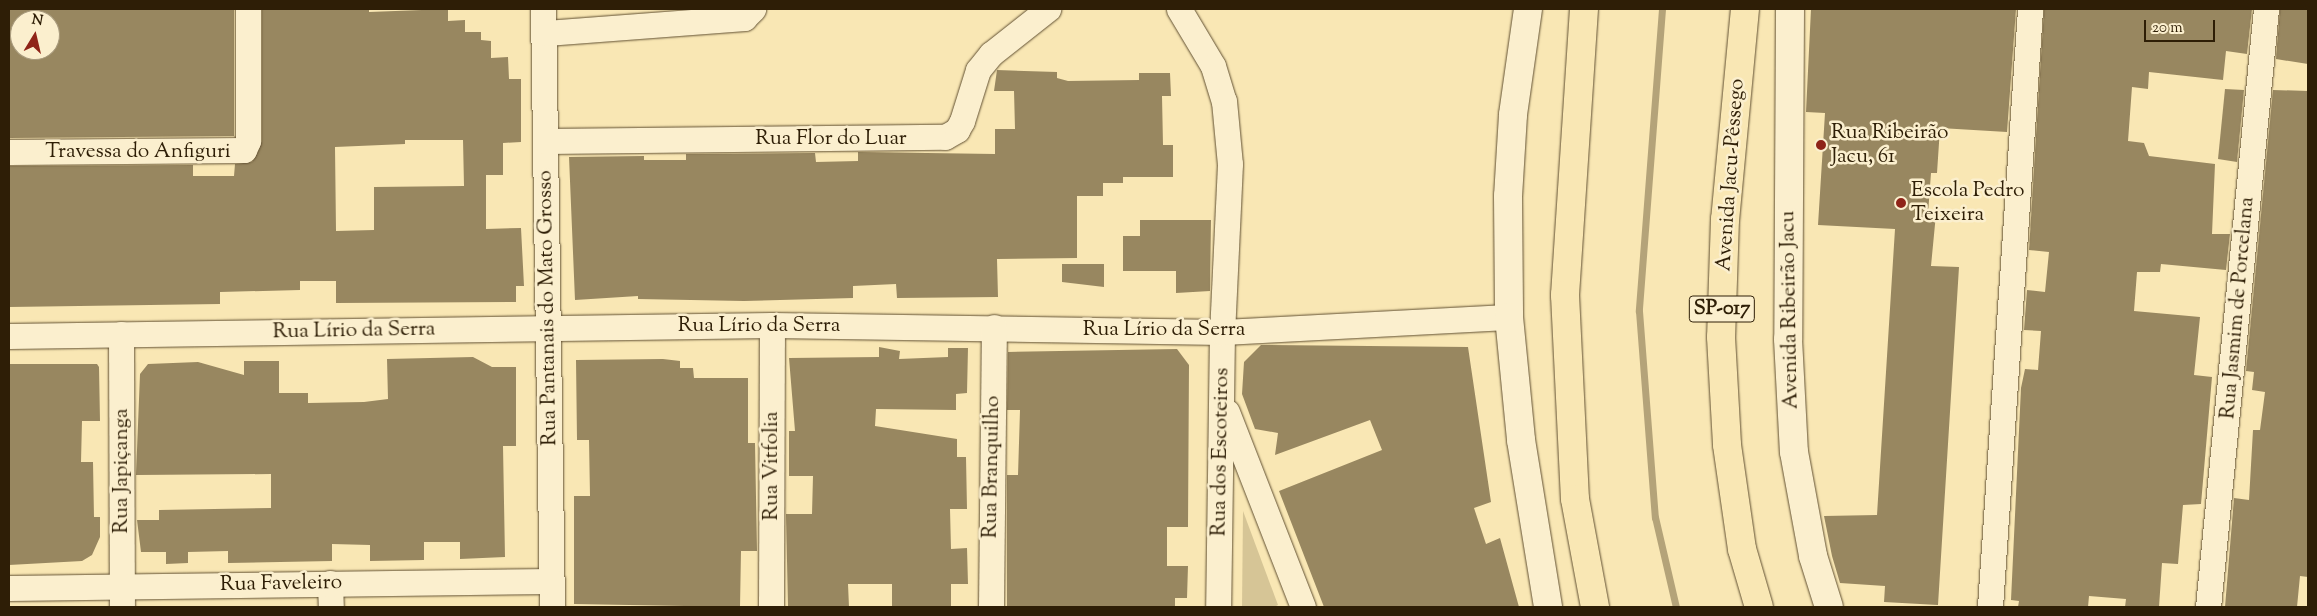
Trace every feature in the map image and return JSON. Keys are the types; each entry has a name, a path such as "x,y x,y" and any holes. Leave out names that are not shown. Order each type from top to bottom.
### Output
{"highway":[{"path":"1584,9 1565,295 1575,500 1595,607"},
{"name":"Avenida Jacu-Pêssego","path":"1744,9 1725,219 1721,337 1727,445 1742,549 1759,607"}],"street":[{"name":"Travessa do Anfiguri","path":"9,152 244,150 248,141 248,9"},
{"path":"544,21 744,18 753,9"},
{"name":"Rua Flor do Luar","path":"546,141 945,137 957,130 962,121 978,70 990,54 1048,9"},
{"name":"Rua dos Escoteiros","path":"1179,9 1213,66 1224,102 1230,164 1222,332 1224,403 1218,607"},
{"path":"1528,9 1513,116 1508,196 1509,317 1521,440 1548,607"},
{"name":"Avenida Ribeirão Jacu","path":"1790,9 1788,339 1794,452 1813,556 1829,607"},
{"path":"1990,607 2030,9"},
{"name":"Rua Jasmim de Porcelana","path":"2208,607 2266,9"},
{"name":"Rua Pantanais do Mato Grosso","path":"544,21 546,328 552,607"},
{"name":"Rua Lírio da Serra","path":"9,336 772,326 994,327 1222,332 1509,317"},
{"name":"Rua Vitfolia","path":"771,607 772,326"},
{"name":"Rua Branquilho","path":"991,607 994,327"},
{"name":"Rua Japiçanga","path":"121,334 122,597"},
{"path":"1224,403 1303,607"},
{"path":"330,582 330,607"},
{"name":"Rua Faveleiro","path":"9,588 122,597 330,582 552,582"}],"shaded area":[{"path":"1243,511 1278,605 1274,607 1242,607"}],"building":[{"path":"9,9 234,9 234,136 9,138"},
{"path":"262,9 369,9 369,12 448,9 448,21 465,20 465,32 481,32 481,40 491,41 491,58 508,57 509,79 521,79 521,142 503,143 503,175 486,175 486,229 521,228 524,286 516,286 516,302 336,303 336,281 300,281 300,290 220,292 220,304 9,307 9,166 193,165 193,176 234,176 235,164 252,162 262,141","holes":["405,140 463,140 464,186 374,187 374,230 336,231 335,147 405,144"]},
{"path":"1811,9 2016,9 2007,132 1940,128 1937,173 1931,173 1928,214 1936,214 1931,266 1959,267 1938,605 1884,602 1885,586 1840,583 1832,556 1824,516 1877,515 1895,229 1818,225 1825,113 1806,112"},
{"path":"2044,9 2252,9 2247,54 2226,51 2223,80 2149,72 2148,89 2132,87 2128,141 2144,143 2149,156 2215,164 2212,234 2230,234 2226,270 2161,264 2160,272 2137,272 2134,311 2200,317 2194,375 2212,377 2201,504 2183,505 2178,564 2162,563 2159,607 2125,607 2126,599 2089,596 2088,607 2018,607 2019,601 2011,600 2021,388 2025,369 2038,370 2041,331 2024,330 2027,290 2045,292 2049,252 2029,250"},
{"path":"2280,9 2308,9 2308,64 2276,59"},
{"path":"997,70 1057,72 1057,78 1068,81 1139,80 1139,73 1170,73 1171,96 1162,96 1163,145 1173,145 1173,177 1123,177 1123,183 1103,183 1103,196 1077,196 1077,258 997,259 998,297 897,298 896,284 853,286 853,298 744,301 638,299 638,296 575,300 569,157 644,156 644,160 686,160 686,154 815,153 816,162 858,161 858,152 995,154 995,129 1015,129 1014,91 994,91"},
{"path":"2225,89 2244,90 2237,162 2218,159"},
{"path":"2273,90 2308,91 2308,577 2300,576 2297,607 2225,607 2234,498 2249,500 2253,430 2260,430 2265,392 2252,390 2254,372 2246,371"},
{"path":"1140,220 1211,220 1210,291 1176,293 1176,271 1123,271 1123,236 1140,236"},
{"path":"1062,264 1104,264 1104,287 1062,282"},
{"path":"1261,345 1468,347 1491,502 1474,508 1486,544 1500,538 1519,607 1324,607 1279,491 1382,450 1370,420 1275,455 1278,433 1255,429 1242,394 1244,362"},
{"path":"879,347 900,351 899,359 948,357 948,348 968,348 967,393 956,394 956,410 876,409 875,426 957,439 957,457 966,457 967,509 950,509 951,549 967,548 968,584 951,584 951,607 892,607 892,584 848,584 849,607 788,607 786,514 812,514 813,476 789,476 789,431 795,431 789,358 879,357"},
{"path":"1177,349 1189,365 1188,527 1167,527 1167,566 1188,566 1187,598 1175,598 1175,607 1007,607 1007,475 1018,475 1020,410 1007,410 1008,352"},
{"path":"473,357 492,367 516,367 516,446 503,446 505,557 460,559 460,542 424,542 424,560 370,561 370,545 332,544 332,561 228,563 228,551 188,552 188,563 166,564 166,552 141,552 137,520 159,520 159,510 271,508 271,474 136,475 140,374 148,364 198,362 244,375 244,361 279,361 279,393 308,393 308,403 364,402 388,399 387,359"},
{"path":"663,359 680,361 680,368 693,368 694,378 748,378 748,443 755,443 757,551 741,551 740,607 574,604 574,496 590,496 589,440 577,440 576,360"},
{"path":"9,364 97,364 99,367 100,421 82,421 81,462 93,462 94,517 100,517 100,537 92,555 82,561 9,565"}],"waterway":[{"path":"1662,9 1639,311 1655,517 1676,607"}],"place":[{"name":"Rua Ribeirão Jacu, 61","path":"1821,145"},
{"name":"Escola Pedro Teixeira","path":"1901,203"}]}
